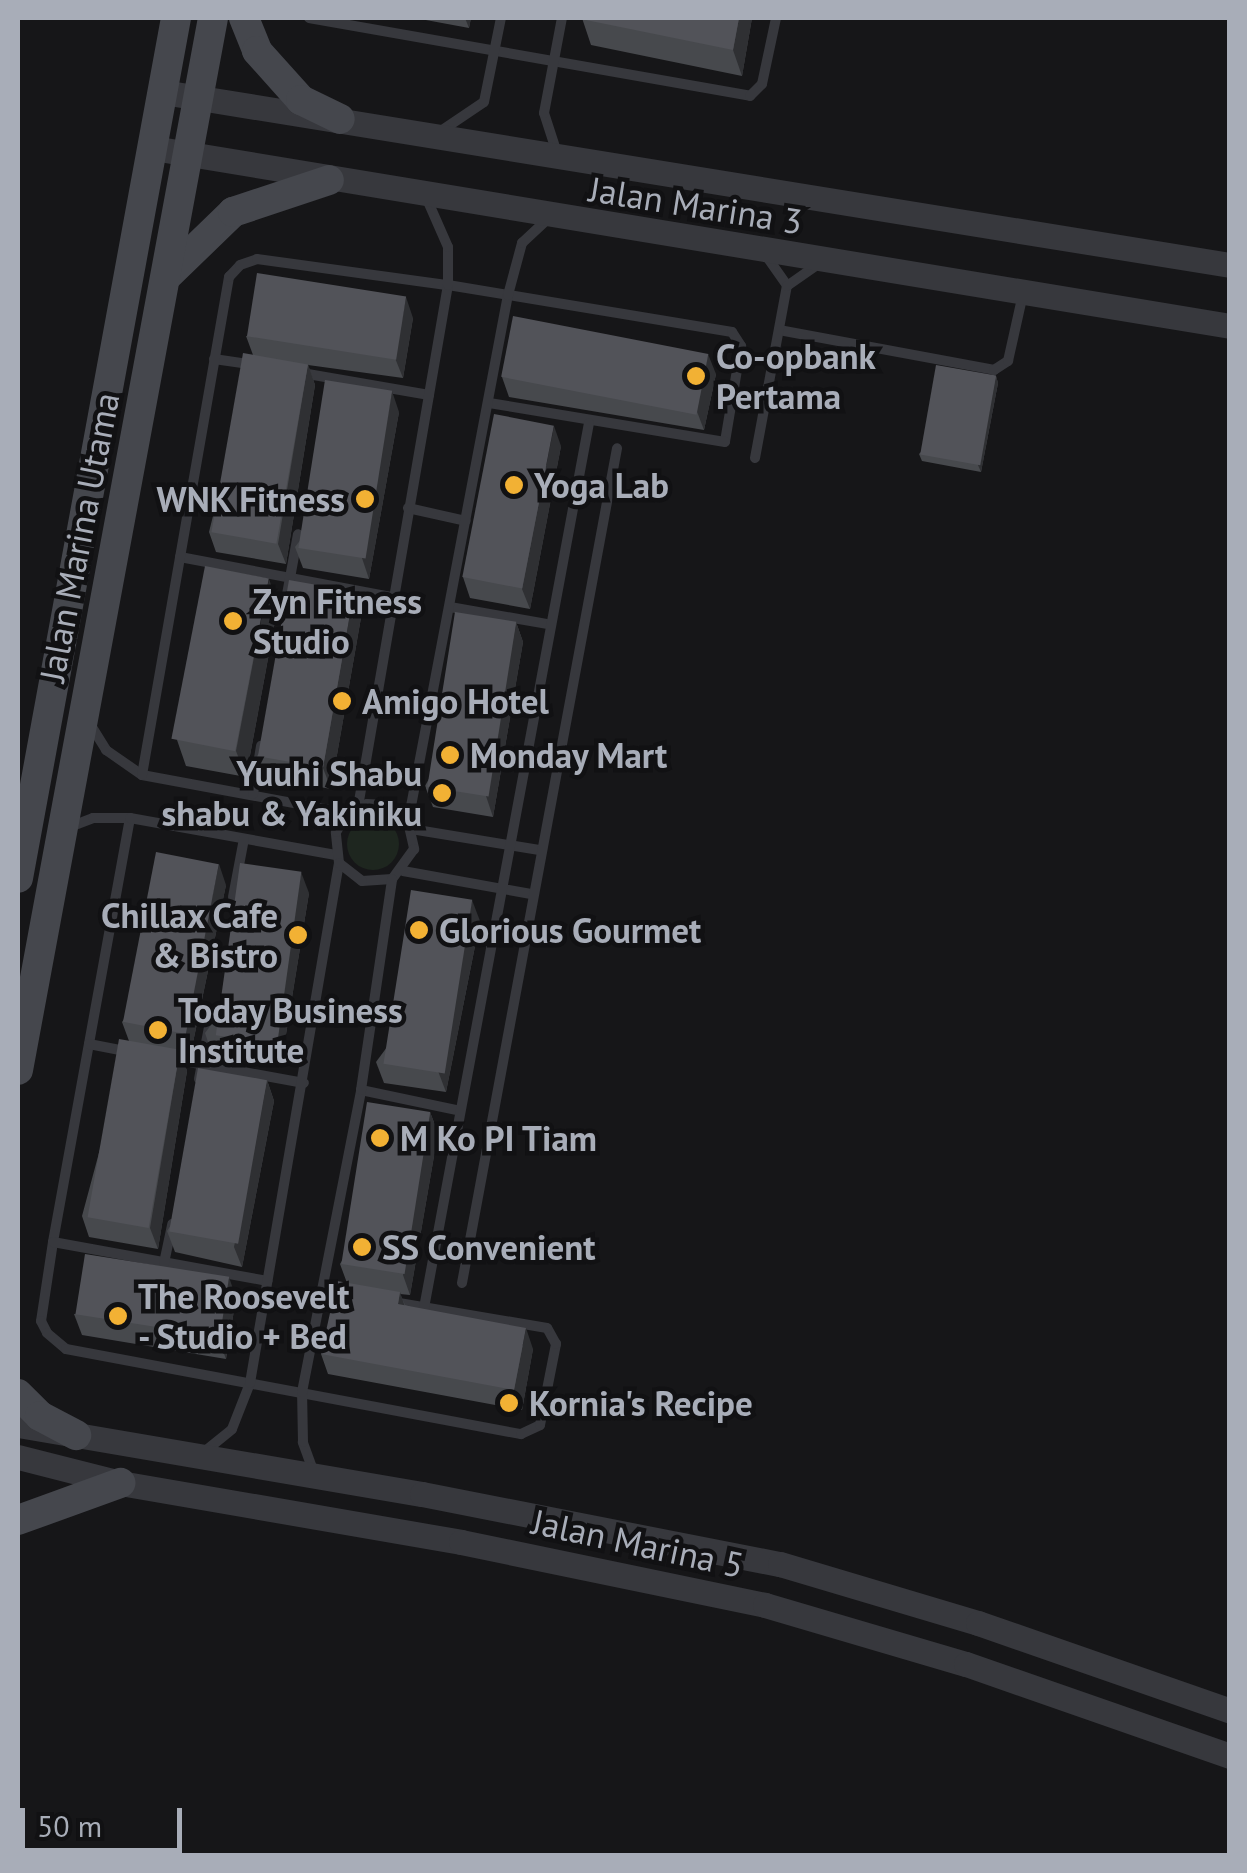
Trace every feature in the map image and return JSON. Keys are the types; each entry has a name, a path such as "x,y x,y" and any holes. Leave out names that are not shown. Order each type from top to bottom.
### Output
{"main road":[{"name":"Jalan Marina Utama","path":"18,878 176,18"},
{"name":"Jalan Marina Utama","path":"18,1070 212,18"},
{"path":"244,18 257,51 301,100 340,119"},
{"path":"167,276 233,212 329,180"},
{"path":"18,1394 40,1416 76,1434"},
{"path":"18,1520 120,1483"}],"street":[{"name":"Jalan Marina 3","path":"163,92 557,153 1230,266"},
{"name":"Jalan Marina 3","path":"153,148 550,218 1230,326"},
{"name":"Jalan Marina 5","path":"18,1425 314,1474 780,1564 978,1623 1230,1711"},
{"name":"Jalan Marina 5","path":"18,1458 120,1483 462,1542 764,1606 966,1664 1230,1756"}],"lane":[{"path":"309,18 750,96 762,84 776,18"},
{"path":"438,134 484,102 501,18"},
{"path":"557,153 544,113 562,18"},
{"path":"201,1454 232,1429 250,1383 304,1083 338,859 336,832 353,810 429,396 448,285 448,247 426,197"},
{"path":"60,831 93,818 130,818 338,859 362,881 392,879 403,871 414,849 410,825 508,296 522,243 550,218"},
{"path":"763,252 788,286"},
{"path":"142,775 229,277 257,259 448,285 738,337 725,442 589,423 489,403"},
{"path":"755,458 788,286 824,261"},
{"path":"780,330 994,370 1008,361 1023,293"},
{"path":"214,358 271,368"},
{"path":"290,372 429,396"},
{"path":"325,396 328,378"},
{"path":"424,1308 506,844 589,423"},
{"path":"462,1283 539,850 617,448"},
{"path":"408,508 466,521"},
{"path":"283,618 300,524"},
{"path":"180,558 392,596"},
{"path":"450,607 548,624"},
{"path":"84,715 106,750 142,775 353,810 386,805 410,825 539,850"},
{"path":"253,794 263,736"},
{"path":"130,818 41,1321 57,1344 521,1434 540,1425 554,1334 547,1328 373,1298"},
{"path":"230,914 244,839"},
{"path":"403,871 531,894"},
{"path":"314,1474 303,1442 302,1392 361,1090 392,879"},
{"path":"195,1100 212,1008"},
{"path":"89,1044 145,1054"},
{"path":"164,1058 304,1083"},
{"path":"361,1090 458,1110"},
{"path":"164,1263 174,1209"},
{"path":"53,1242 266,1282"},
{"path":"323,1289 356,1295"}],"shaded area":[{"path":"373,818 391,826 399,844 391,862 373,870 355,862 347,844 355,826"}],"building":[{"path":"582,18 739,18 733,50"},
{"path":"257,273 406,297 396,360 247,336"},
{"path":"513,316 708,354 697,415 501,377"},
{"path":"243,353 308,364 276,544 211,532"},
{"path":"936,365 996,376 980,465 920,455"},
{"path":"325,380 392,391 366,559 298,548"},
{"path":"494,414 554,426 522,589 462,577"},
{"path":"205,566 269,578 235,751 171,739"},
{"path":"289,580 354,591 323,768 258,756"},
{"path":"455,612 516,622 489,797 427,787"},
{"path":"156,852 219,864 186,1034 123,1022"},
{"path":"240,863 301,872 277,1044 216,1035"},
{"path":"411,890 472,900 445,1074 383,1064"},
{"path":"119,1039 180,1050 149,1228 88,1217"},
{"path":"198,1068 267,1080 238,1244 169,1231"},
{"path":"367,1102 430,1112 405,1274 341,1264"},
{"path":"85,1254 229,1277 220,1337 75,1314"},
{"path":"337,1281 400,1292 398,1304 526,1328 514,1390 321,1354"}],"place":[{"name":"Co-opbank Pertama","path":"696,376"},
{"name":"Yoga Lab","path":"514,485"},
{"name":"WNK Fitness","path":"365,499"},
{"name":"Zyn Fitness Studio","path":"233,621"},
{"name":"Amigo Hotel","path":"342,701"},
{"name":"Monday Mart","path":"450,755"},
{"name":"Yuuhi Shabu shabu & Yakiniku","path":"442,793"},
{"name":"Glorious Gourmet","path":"419,930"},
{"name":"Chillax Cafe & Bistro","path":"298,935"},
{"name":"Today Business Institute","path":"158,1030"},
{"name":"M Ko PI Tiam","path":"380,1138"},
{"name":"SS Convenient","path":"362,1247"},
{"name":"The Roosevelt - Studio + Bed","path":"118,1316"},
{"name":"Kornia's Recipe","path":"509,1403"}]}
